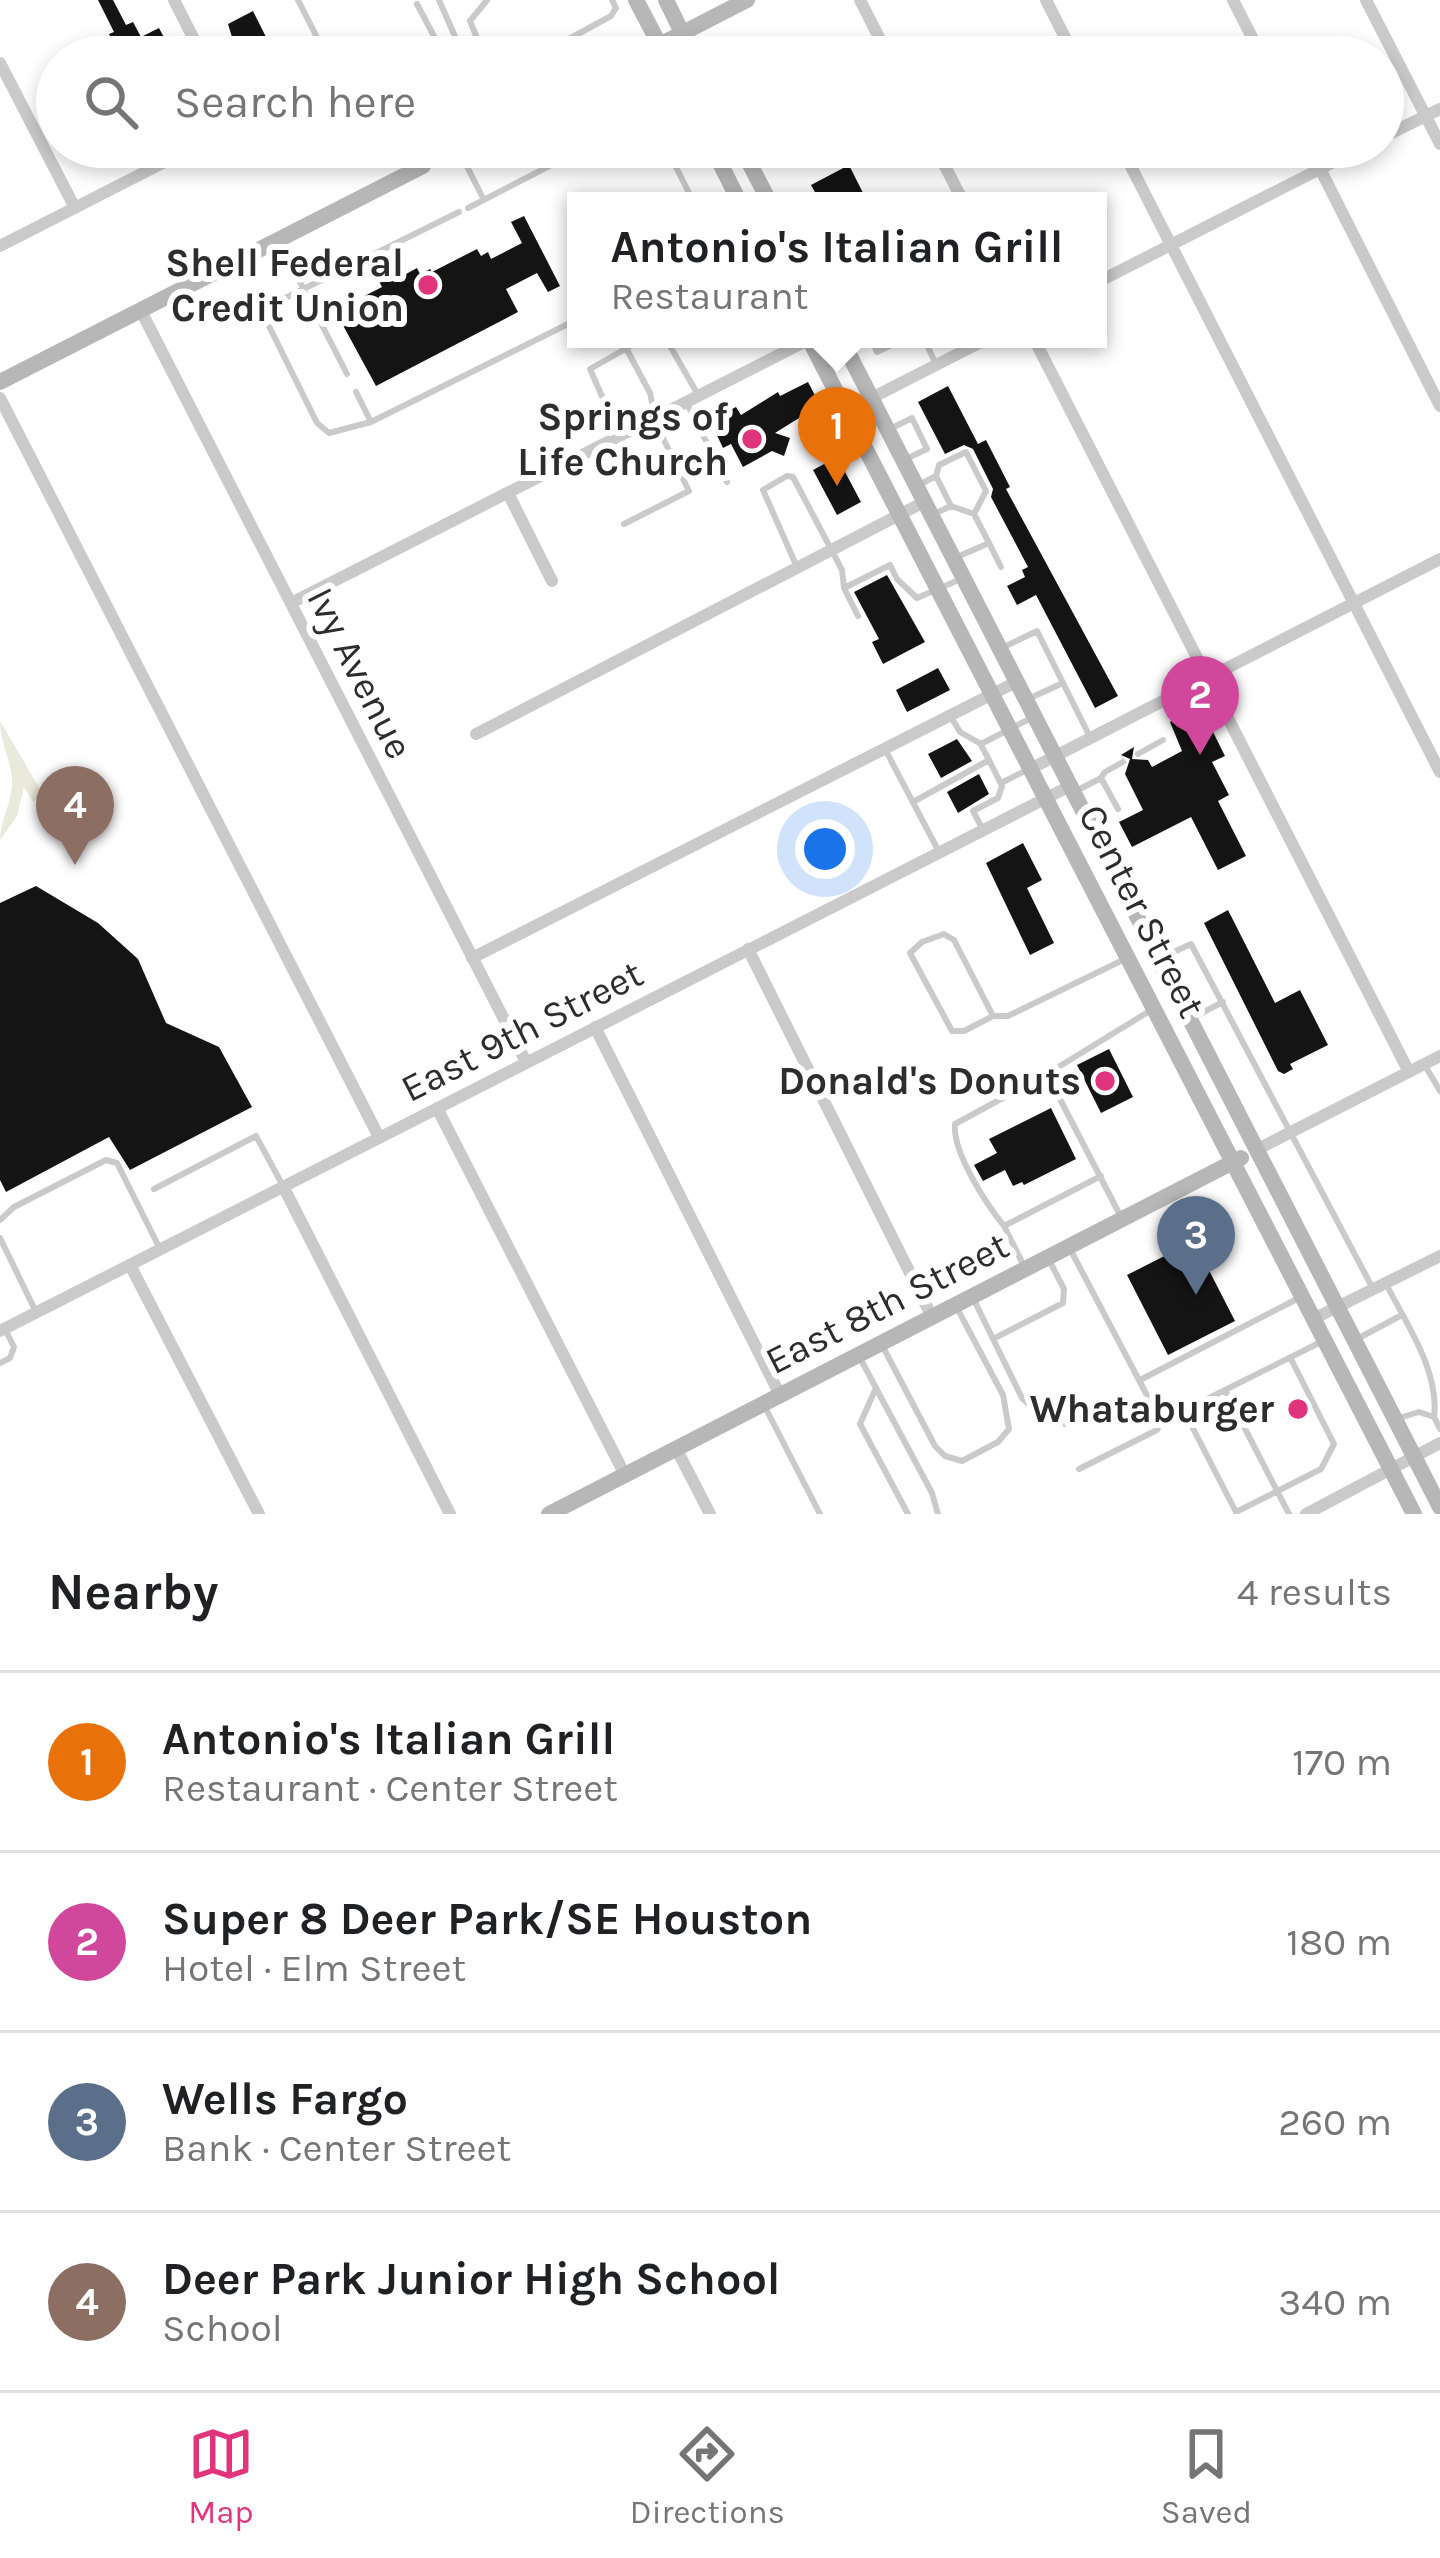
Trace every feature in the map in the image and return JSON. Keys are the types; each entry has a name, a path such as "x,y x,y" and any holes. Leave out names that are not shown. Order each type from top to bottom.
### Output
{"main road":[{"path":"637,0 655,36"},
{"path":"666,0 682,34 747,0"},
{"path":"0,382 418,168"},
{"name":"Center Street","path":"814,348 1414,1514"},
{"name":"Center Street","path":"845,348 1440,1507"},
{"name":"East 8th Street","path":"548,1514 1256,1150"}],"street":[{"path":"174,0 192,36"},
{"path":"860,0 879,36"},
{"path":"1046,0 1065,36"},
{"path":"1233,0 1251,36"},
{"path":"1366,0 1385,36"},
{"path":"0,63 36,133"},
{"path":"1404,73 1440,144"},
{"path":"1404,127 1440,109"},
{"path":"54,168 75,208"},
{"path":"0,246 153,168"},
{"path":"1132,168 1440,772"},
{"path":"1107,277 1320,168 1440,406"},
{"name":"Ivy Avenue","path":"141,310 526,1062"},
{"path":"291,603 791,348"},
{"path":"846,411 962,348"},
{"path":"1039,348 1408,1072"},
{"path":"0,398 379,1137"},
{"path":"508,493 552,581"},
{"path":"476,734 924,502"},
{"path":"1032,768 1440,559"},
{"path":"472,958 1018,680"},
{"name":"East 9th Street","path":"2,1329 939,852 1074,788"},
{"path":"748,950 932,1317"},
{"path":"595,1028 772,1400"},
{"path":"1256,1150 1440,1056"},
{"path":"437,1108 625,1474"},
{"path":"283,1186 450,1514"},
{"path":"1313,1318 1440,1256"},
{"path":"130,1265 259,1514"},
{"path":"1306,1514 1440,1444"},
{"path":"676,1448 710,1514"}],"lane":[{"path":"298,0 316,36"},
{"path":"439,0 455,36"},
{"path":"476,36 470,21 487,0"},
{"path":"574,36 611,16 616,8 612,0"},
{"path":"418,4 434,36"},
{"path":"468,168 484,200"},
{"path":"468,208 546,168"},
{"path":"458,212 261,310 317,423 329,433 371,422 567,324"},
{"path":"279,240 346,374"},
{"path":"620,436 590,371 626,348 689,491 624,524"},
{"path":"670,348 727,482"},
{"path":"928,348 937,365"},
{"path":"356,392 371,422"},
{"path":"886,431 912,418 927,449 902,461"},
{"path":"974,514 986,491 966,452 939,465 924,502 974,514 1001,567"},
{"path":"797,567 763,490 787,476 793,477 832,550 858,616"},
{"path":"936,476 951,506"},
{"path":"954,559 988,543"},
{"path":"844,588 890,565 917,598 964,578"},
{"path":"1002,649 1037,631 1091,738"},
{"path":"981,744 1012,728 1063,683"},
{"path":"949,715 960,732 981,744 1001,783 998,798 974,811 983,830"},
{"path":"1138,754 1163,740"},
{"path":"884,747 939,852"},
{"path":"913,802 989,760"},
{"path":"1074,788 1101,778 1123,762"},
{"path":"1001,783 1032,768"},
{"path":"1101,778 1118,809"},
{"path":"993,1016 954,940 944,934 922,942 910,953 952,1031 1026,1009 1128,957"},
{"path":"1160,959 1191,944 1380,1287 1402,1315 1430,1371 1438,1396 1434,1417 1440,1430"},
{"path":"1190,1019 1222,1002"},
{"path":"1025,1270 970,1170 954,1135 955,1124 1154,1008"},
{"path":"1424,1064 1440,1091"},
{"path":"1047,1074 1122,1220"},
{"path":"154,1189 256,1136 283,1186"},
{"path":"0,1220 14,1207 106,1160 117,1163 160,1250"},
{"path":"1004,1226 1101,1176"},
{"path":"0,1238 36,1312"},
{"path":"1070,1247 1161,1422"},
{"path":"993,1339 1063,1303 1066,1297 1048,1258"},
{"path":"1139,1381 1302,1296"},
{"path":"964,1301 993,1339 1022,1398 1036,1412 1065,1424 1106,1403"},
{"path":"881,1344 935,1446 945,1456 962,1461 998,1442 1009,1429 1003,1395 964,1301"},
{"path":"1353,1341 1402,1315"},
{"path":"0,1363 10,1358 14,1347 2,1329"},
{"path":"1079,1469 1157,1430 1161,1422 1324,1341"},
{"path":"859,1355 932,1493 938,1514"},
{"path":"1184,1411 1236,1512 1321,1469 1334,1444 1291,1358"},
{"path":"875,1387 875,1397 860,1424 908,1514"},
{"path":"1225,1390 1289,1514"},
{"path":"772,1400 820,1514"},
{"path":"1395,1420 1419,1412 1434,1417"}],"shaded area":[{"path":"0,721 44,796 33,802 24,787 17,816 0,840 12,780"}],"building":[{"path":"98,0 113,0 126,25 133,22 140,36 110,36 114,32"},
{"path":"253,11 266,36 232,36 228,24"},
{"path":"850,168 862,192 815,192 811,185"},
{"path":"524,216 560,286 548,292 537,273 506,289 518,312 376,386 339,318 349,313 345,306 382,287 375,274 389,267 395,280 417,268 420,274 432,272 477,249 481,256 488,252 491,259 522,243 511,222"},
{"path":"808,382 820,405 775,433 790,438 784,456 772,451 743,467 731,444 723,448 715,431 709,429 714,413 736,407 741,415 778,392 780,396"},
{"path":"948,386 978,444 986,440 1010,487 1006,489 1118,696 1095,708 1036,595 1017,605 1007,586 1025,577 1022,570 1028,567 991,497 993,489 973,449 964,445 945,454 918,402"},
{"path":"837,457 861,502 837,515 813,470"},
{"path":"887,575 925,642 883,664 872,642 879,639 854,592"},
{"path":"938,668 950,690 907,712 896,690"},
{"path":"1200,706 1225,756 1212,762 1229,795 1218,801 1246,856 1218,870 1191,817 1132,847 1119,822 1143,810 1125,774 1130,759 1121,755 1134,747 1132,759 1148,760 1152,767 1182,751 1170,722"},
{"path":"957,739 972,761 941,778 928,754"},
{"path":"979,774 989,794 958,813 947,792"},
{"path":"1023,843 1042,880 1027,888 1054,943 1030,955 986,863"},
{"path":"36,886 98,923 138,959 166,1023 219,1047 252,1107 130,1170 109,1137 6,1192 0,1180 0,903"},
{"path":"1228,910 1275,1003 1300,990 1328,1045 1290,1064 1293,1069 1284,1074 1278,1071 1204,923"},
{"name":"Donald's Donuts","path":"1109,1049 1133,1097 1101,1113 1077,1065"},
{"path":"1051,1108 1076,1159 1024,1185 1013,1186 1005,1170 983,1181 974,1165 997,1153 989,1139"},
{"path":"1194,1241 1235,1321 1168,1355 1127,1275"}],"place":[{"name":"Shell Federal Credit Union","path":"428,285"},
{"name":"Springs of Life Church","path":"752,439"},
{"name":"Antonio's Italian Grill","path":"837,486"},
{"name":"Super 8 Deer Park/SE Houston","path":"1200,755"},
{"name":"Deer Park Junior High School","path":"75,865"},
{"name":"Donald's Donuts","path":"1105,1081"},
{"name":"Wells Fargo","path":"1196,1295"},
{"name":"Whataburger","path":"1298,1409"}]}
